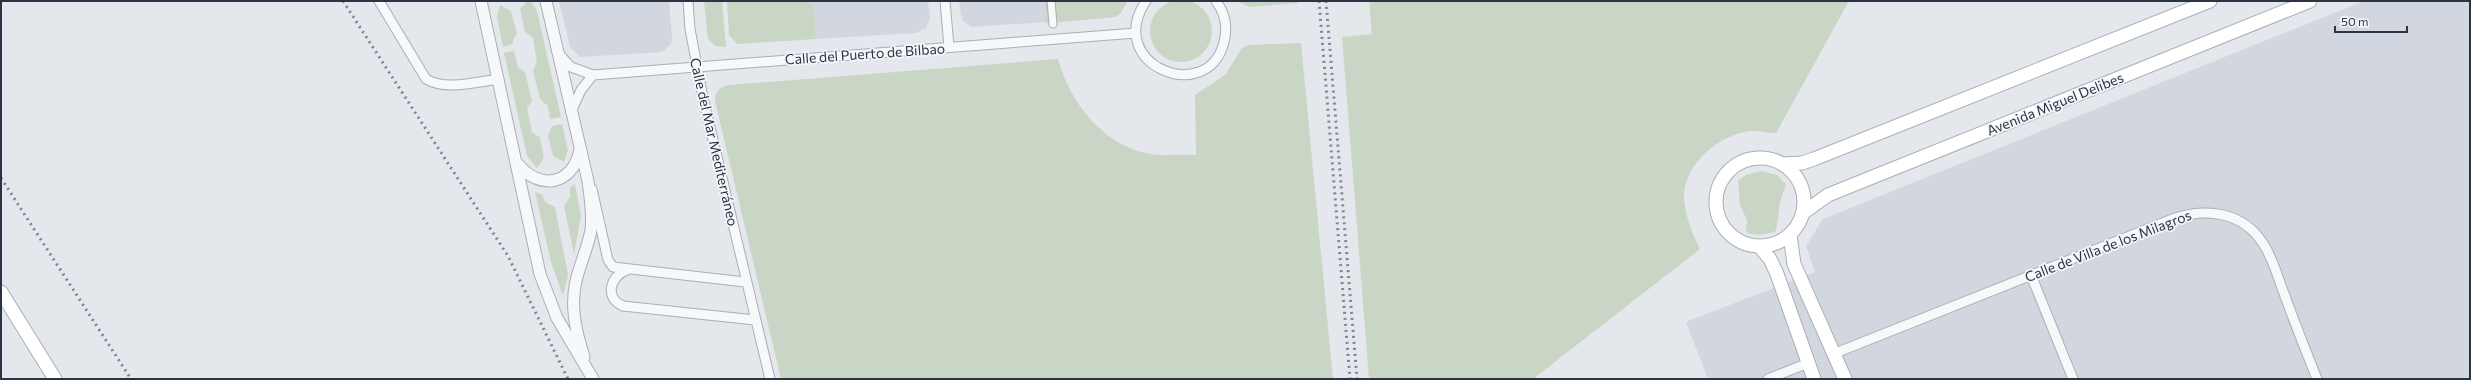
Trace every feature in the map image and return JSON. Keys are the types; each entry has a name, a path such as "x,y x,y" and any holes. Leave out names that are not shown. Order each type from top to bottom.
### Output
{"main road":[{"path":"1783,164 1802,163 1814,159 2210,1"},
{"name":"Avenida Miguel Delibes","path":"1803,213 1828,195 2310,1"},
{"path":"1754,158 1769,159 1783,164 1791,171 1800,185 1804,202 1803,213 1790,235 1775,244 1759,246 1744,244 1732,236 1722,225 1716,205 1720,183 1729,171 1741,163 1754,158"},
{"path":"1790,235 1794,264 1845,379"},
{"path":"1759,246 1770,260 1777,274 1814,379"},
{"path":"1,292 54,379"}],"street":[{"path":"379,1 426,79 443,85 499,79"},
{"path":"481,1 499,79 515,161 543,282 559,322 592,377"},
{"path":"485,16 488,1"},
{"name":"Calle del Mar Mediterráneo","path":"688,1 696,67 770,379"},
{"path":"945,1 949,47"},
{"path":"1051,1 1053,24"},
{"path":"1146,1 1138,16 1136,33 1140,50 1159,69 1176,74 1195,73 1212,62 1224,45 1226,25 1224,15 1216,1"},
{"path":"546,2 580,150 588,181 595,198 609,262 614,268 627,270 746,282"},
{"name":"Calle del Puerto de Bilbao","path":"558,53 571,67 593,75 1136,33"},
{"path":"571,112 581,90 593,75"},
{"path":"515,161 527,175 535,179 553,181 565,176 574,167 580,150"},
{"path":"588,181 590,231 576,281 574,310 577,332 592,377"},
{"name":"Calle de Villa de los Milagros","path":"1834,354 2193,212 2211,212 2228,215 2254,233 2263,242 2317,379"},
{"path":"627,270 614,278 611,288 614,300 623,306 755,320"},
{"path":"2031,275 2073,379"},
{"path":"1768,379 1808,363"}],"shaded area":[{"path":"559,1 669,1 672,37 671,44 662,52 580,57 570,47"},
{"path":"813,1 928,1 930,18 926,28 916,33 816,39"},
{"path":"959,1 1045,1 1046,22 971,27 962,20"},
{"path":"2364,1 2470,1 2470,379 1708,379 1686,322 1815,272 1806,246 1823,219"}],"green space":[{"path":"1175,0 1187,0 1203,9 1210,19 1212,31 1210,43 1203,53 1187,62 1175,62 1164,57 1155,48 1150,37 1150,25 1155,14 1164,5"},
{"path":"527,1 532,3 537,11 561,117 550,119 548,106 540,99 533,70 537,62 533,38 525,32 520,9"},
{"path":"704,1 722,1 726,47 715,46 708,39"},
{"path":"727,1 813,1 816,39 737,44 729,35"},
{"path":"1045,1 1128,1 1120,14 1115,17 1046,23"},
{"path":"1236,1 1298,1 1298,3 1250,7"},
{"path":"1369,1 1849,1 1776,133 1755,131 1743,132 1731,136 1719,142 1709,150 1699,159 1692,170 1687,181 1684,200 1689,222 1700,249 1533,379 1369,379 1342,37 1372,34"},
{"path":"500,5 511,11 517,34 513,39 513,44 503,47 497,17"},
{"path":"1301,43 1333,379 781,379 715,101 717,92 720,88 729,85 1058,59 1070,90 1080,105 1090,119 1103,132 1117,142 1150,154 1196,155 1195,95 1225,75 1242,48 1249,45"},
{"path":"514,51 518,67 525,72 532,101 527,108 532,132 540,138 544,158 537,168 527,156 504,53"},
{"path":"562,124 568,150 564,162 553,156 548,136 552,126"},
{"path":"1762,171 1777,175 1786,184 1780,202 1776,231 1765,234 1753,234 1746,232 1747,220 1740,205 1738,180 1748,174"},
{"path":"575,184 581,216 574,254 564,206 570,197 570,188"},
{"path":"535,192 542,194 545,202 555,207 568,275 563,296 551,262"}],"railway":[{"path":"343,1 508,256 568,379"},
{"path":"1319,1 1350,379"},
{"path":"1326,1 1357,379"},
{"path":"1,178 131,379"}]}
